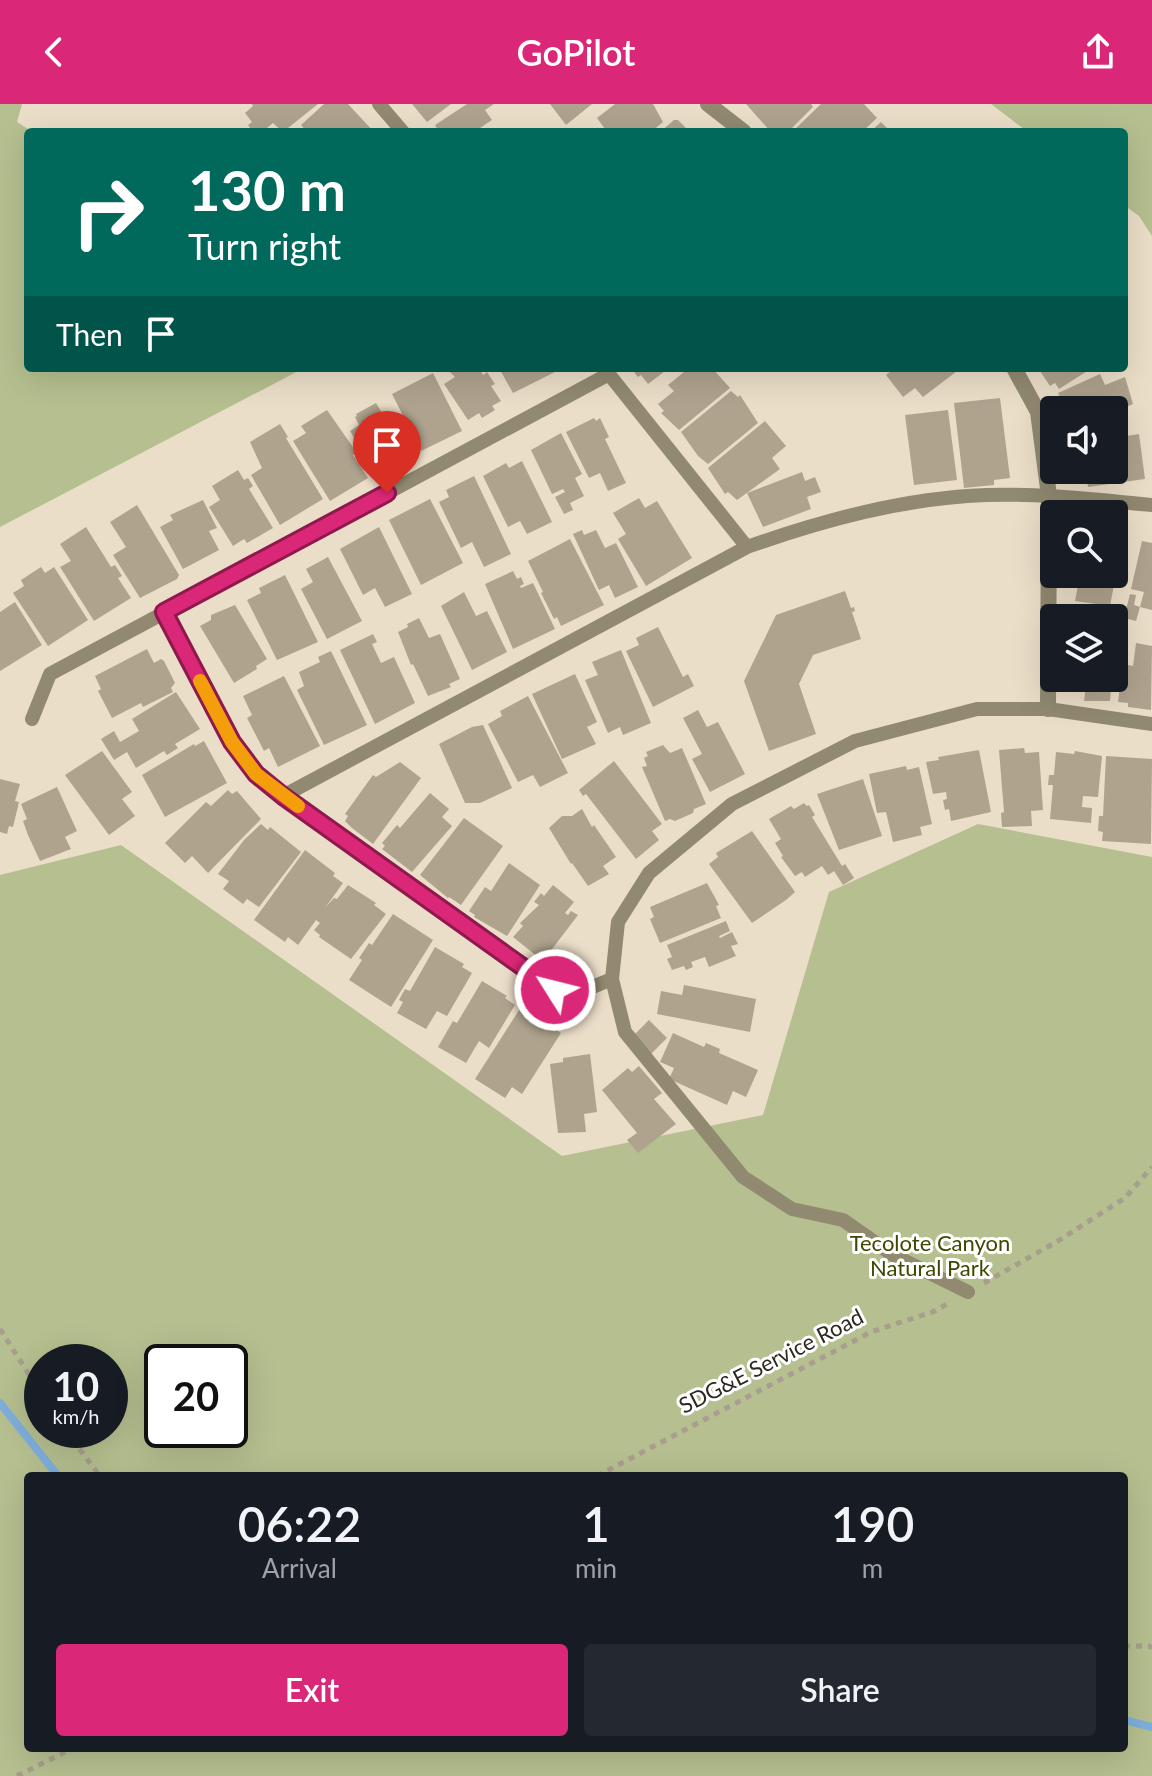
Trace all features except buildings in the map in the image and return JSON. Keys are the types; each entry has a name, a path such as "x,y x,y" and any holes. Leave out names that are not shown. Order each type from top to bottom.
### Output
{"street":[{"path":"708,104 739,128"},
{"path":"1016,372 1038,412 1049,496 1048,709"}],"lane":[{"path":"379,104 400,128"},
{"path":"32,719 50,674 604,372"},
{"path":"607,372 747,547"},
{"path":"283,796 747,547 811,524 904,504 986,495 1049,496 1152,505"},
{"path":"164,612 232,742 256,774 555,990 585,990 612,979"},
{"path":"968,1292 893,1255 843,1220 792,1209 743,1177 625,1032 612,979 618,922 649,873 732,804 855,741 977,709 1048,709 1152,724"}],"path":[{"name":"SDG&E Service Road","path":"605,1472 871,1332 935,1311 1058,1241 1125,1198 1152,1167"},
{"path":"0,1329 24,1367"},
{"path":"79,1448 97,1472"},
{"path":"1128,1646 1152,1648"},
{"path":"17,1776 65,1752"}],"green space":[{"path":"0,104 22,104 17,122 27,128 24,128 24,372 296,372 0,527"},
{"path":"991,104 1152,104 1152,236 1139,216 1128,208 1128,128 1023,128"},
{"name":"Tecolote Canyon Natural Park","path":"978,824 1152,857 1152,1776 0,1776 0,875 121,845 562,1156 763,1115 829,892"}],"waterway":[{"path":"0,1403 55,1472"},
{"path":"1128,1721 1152,1727"}],"slow traffic":[{"path":"200,681 232,742 256,774 298,806"}],"route":[{"path":"387,493 164,612 232,742 256,774 555,990"}]}
